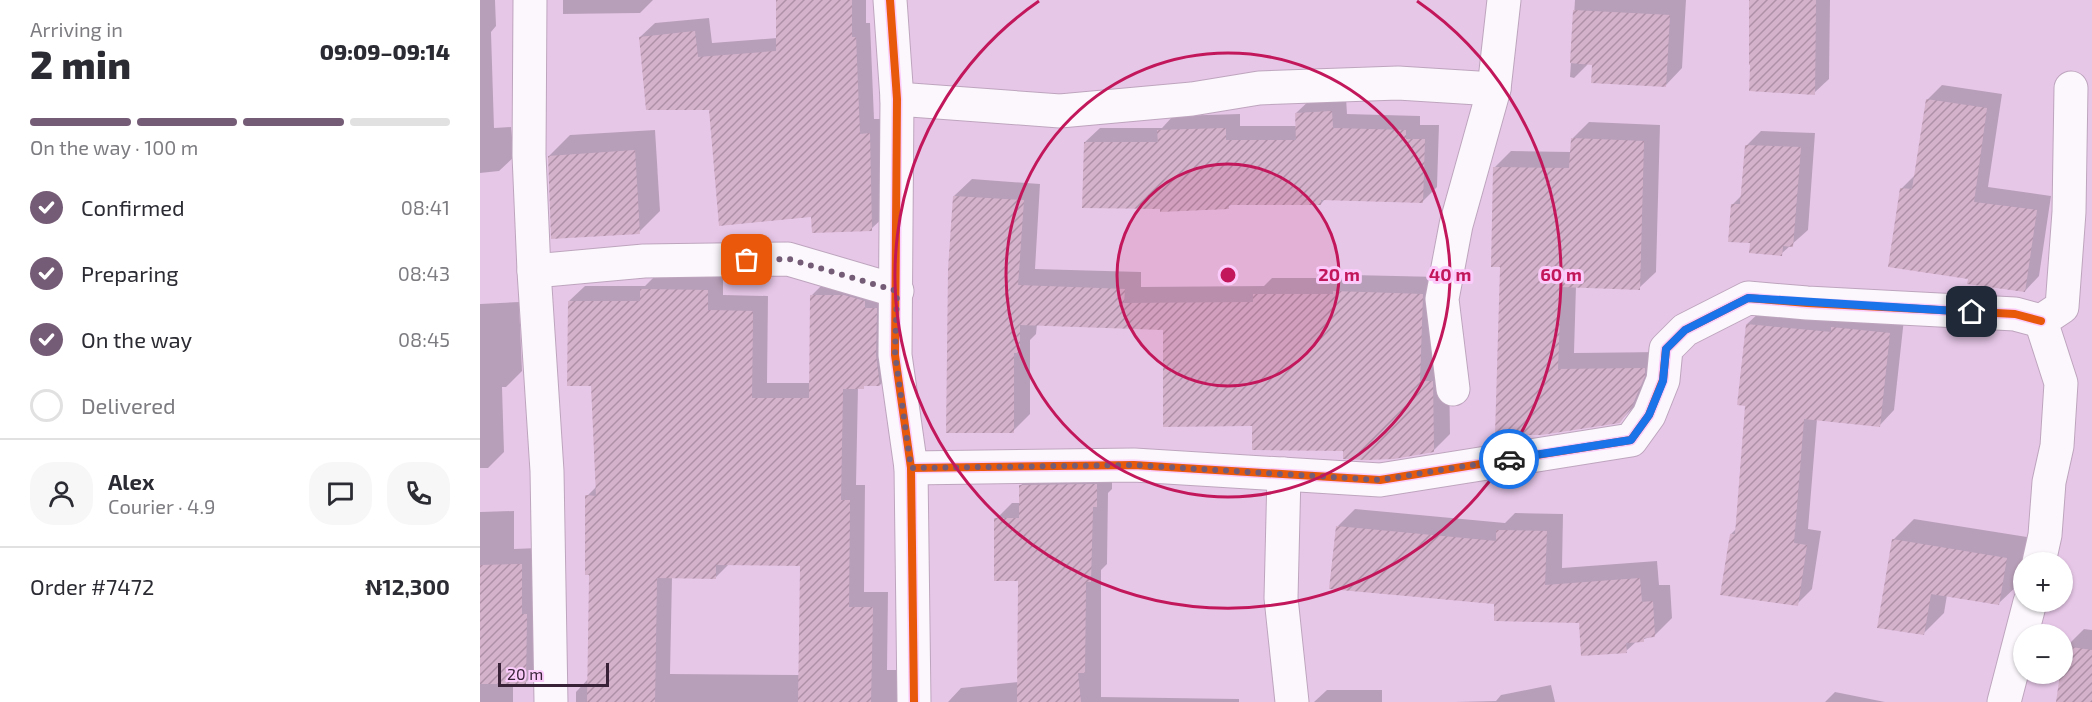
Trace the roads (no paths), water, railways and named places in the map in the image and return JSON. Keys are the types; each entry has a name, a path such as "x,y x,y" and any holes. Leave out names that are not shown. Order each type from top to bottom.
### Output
{"street":[{"path":"530,0 529,155 547,471 551,702"},
{"path":"890,0 897,99 895,354 911,468 914,702"},
{"path":"1453,389 1442,299 1456,225 1494,89 1504,0"},
{"path":"897,99 1060,111 1192,99 1259,88 1398,82 1494,89"},
{"path":"911,468 1134,465 1380,480 1631,440 1649,415 1663,381 1666,349 1685,330 1748,298 2015,314 2041,321 2062,307 2069,212 2071,88"},
{"path":"534,271 644,261 789,259 897,291"},
{"path":"2041,321 2061,383 2058,446 2049,482 2045,535 2041,552"},
{"path":"1284,474 1281,598 1292,702"},
{"path":"2004,702 2027,612"}]}
